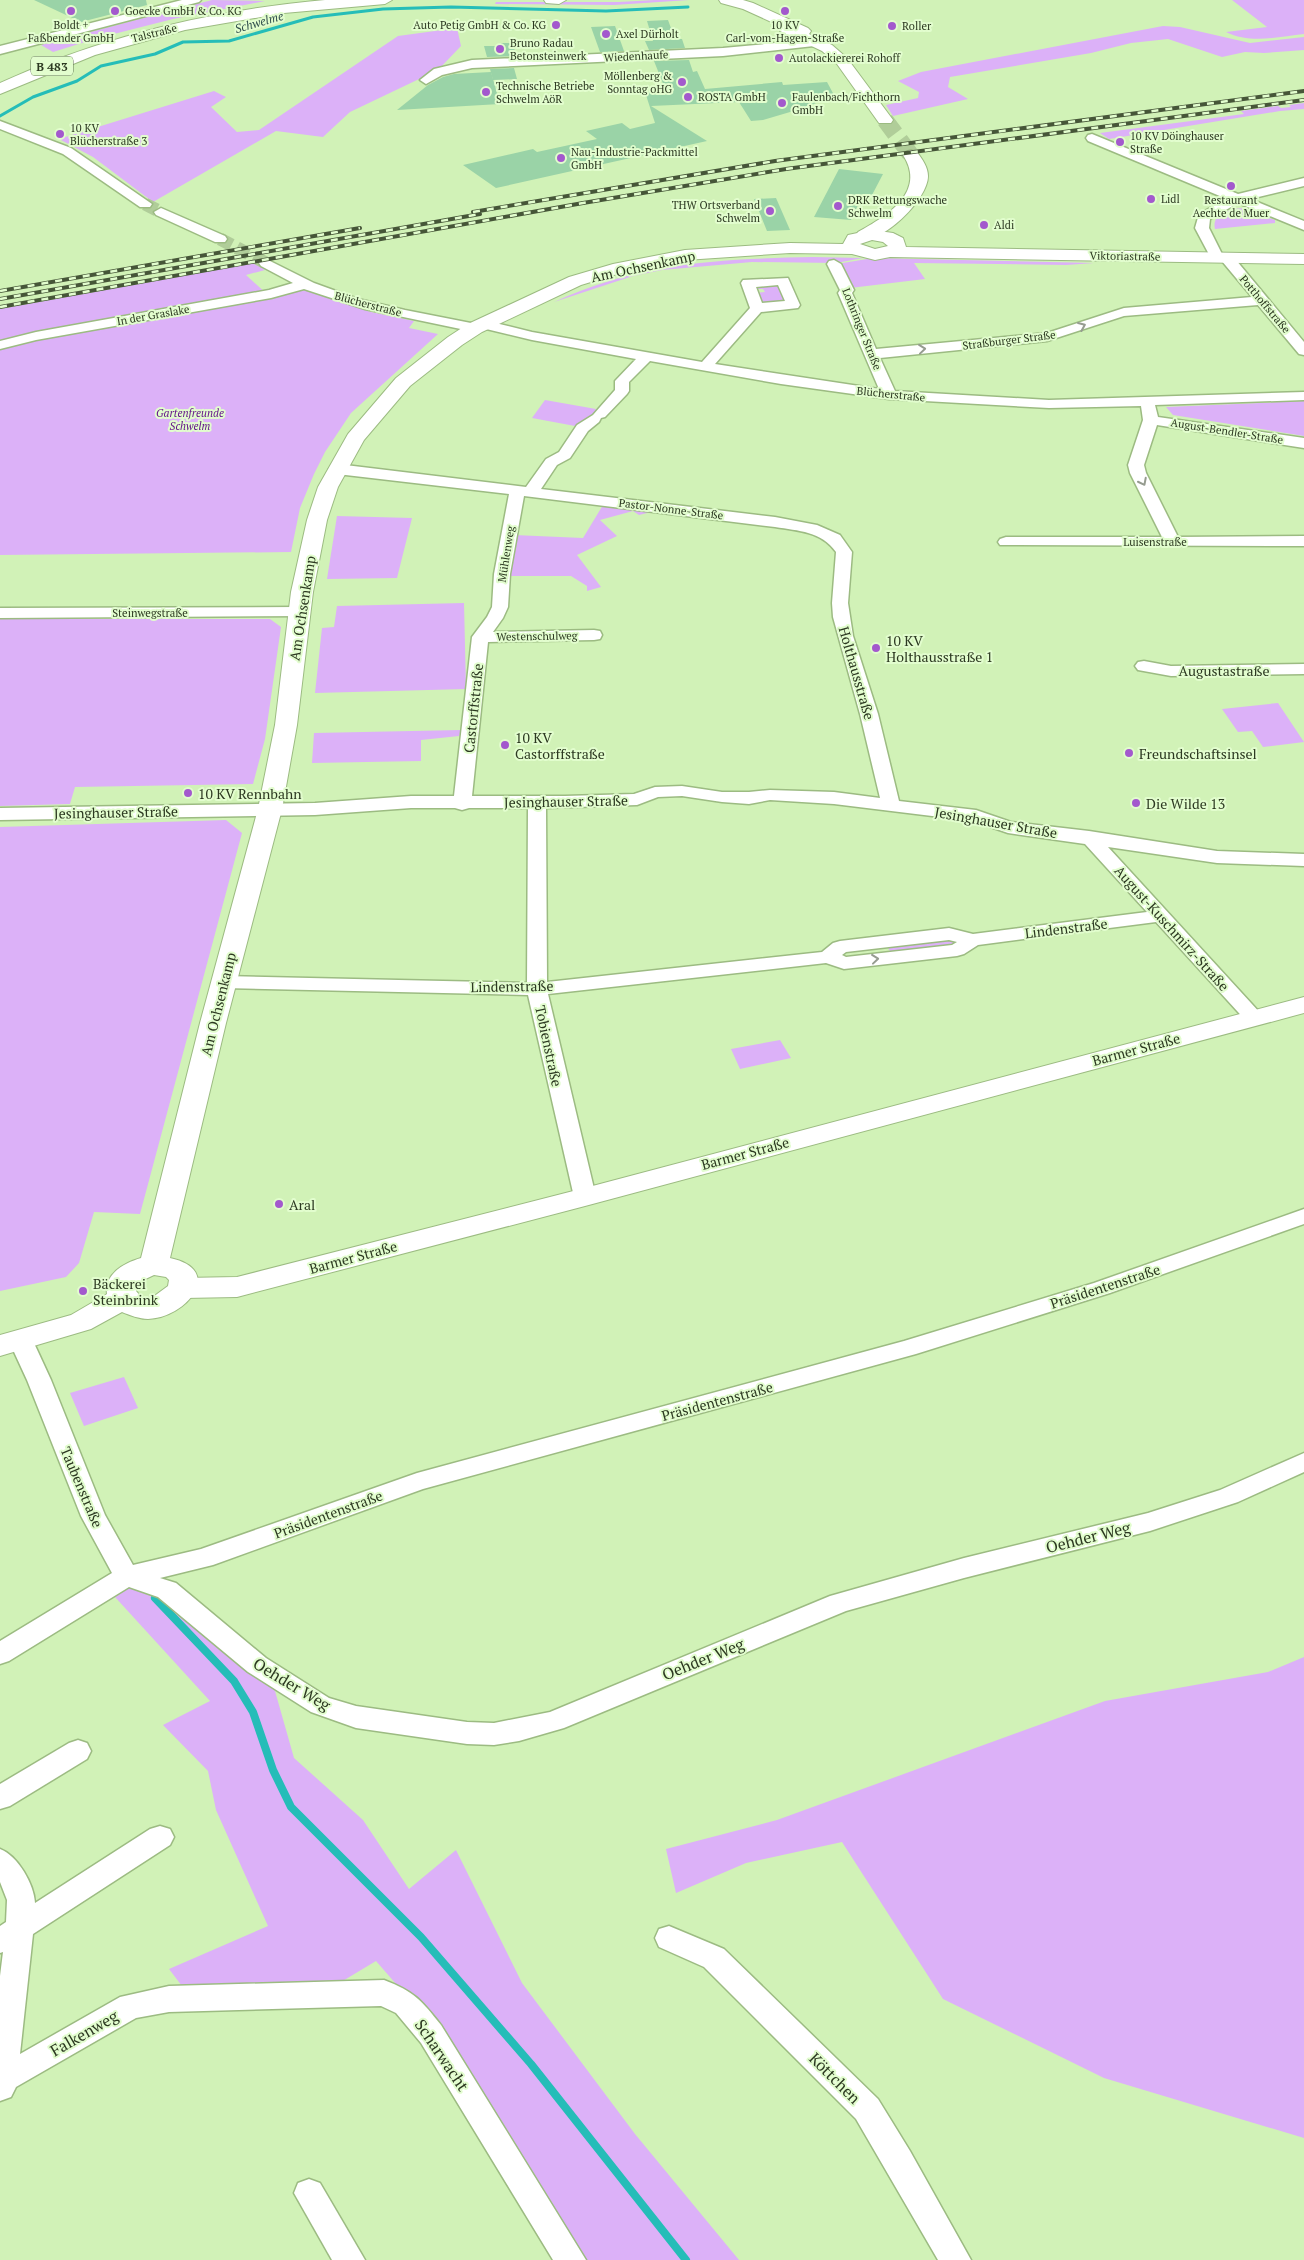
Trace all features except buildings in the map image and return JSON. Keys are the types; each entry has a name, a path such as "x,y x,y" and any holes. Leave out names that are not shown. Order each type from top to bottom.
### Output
{"main road":[{"name":"Talstraße","path":"0,89 57,64 119,42 200,22 324,0"},
{"name":"Talstraße","path":"286,7 385,0"},
{"path":"551,0 559,0"},
{"path":"716,0 740,2 785,24 785,28 818,43 842,61 886,120"},
{"path":"893,244 889,230 894,218 918,186 919,170 911,155"},
{"path":"858,241 894,218"},
{"name":"Am Ochsenkamp","path":"154,1265 224,982 270,809 286,725 299,612 322,504 337,469 355,438 392,393 436,354 479,326 559,287 613,269 685,255 858,241 871,254 893,244"},
{"name":"Viktoriastraße","path":"893,244 946,252 1304,259"},
{"name":"Barmer Straße","path":"184,1288 237,1287 585,1197 1304,1005"},
{"path":"165,1265 181,1274 184,1280 184,1288 176,1299 160,1306 143,1308 135,1306 124,1298 121,1287 126,1277 138,1268 165,1265"},
{"path":"10,1344 81,1322 124,1298"}],"street":[{"path":"0,50 194,0"},
{"name":"Wiedenhaufe","path":"426,80 438,72 472,64 723,52 818,43"},
{"path":"0,125 67,151 145,204"},
{"path":"0,140 12,136 13,131"},
{"path":"1092,138 1304,226"},
{"path":"1237,198 1304,182"},
{"name":"Potthoffstraße","path":"1237,198 1211,211 1204,217 1202,223 1204,234 1304,351"},
{"path":"161,212 220,239"},
{"name":"Blücherstraße","path":"266,263 305,284 336,297 376,308 781,380 889,395 1049,404 1304,396"},
{"name":"Lothringer Straße","path":"834,264 847,290 845,293 873,354 889,395"},
{"name":"In der Graslake","path":"0,346 36,336 271,294 305,284"},
{"name":"Straßburger Straße","path":"873,354 1047,337 1069,332 1104,317 1124,312 1262,300"},
{"path":"706,366 757,308"},
{"path":"525,491 551,462 564,455 582,428 622,391 622,381 647,356"},
{"path":"1148,401 1151,420 1136,465 1138,473 1173,542"},
{"name":"August-Bendler-Straße","path":"1151,420 1304,443"},
{"name":"Pastor-Nonne-Straße","path":"337,469 700,512 811,528"},
{"name":"Mühlenweg","path":"480,637 496,618 500,607 502,574 516,496 525,491"},
{"name":"Holthausstraße","path":"811,528 834,538 844,552 840,603 845,636 869,714 891,806"},
{"name":"Luisenstraße","path":"1006,542 1304,541"},
{"name":"Steinwegstraße","path":"0,613 299,612"},
{"name":"Westenschulweg","path":"480,637 594,635"},
{"name":"Castorffstraße","path":"462,804 480,637"},
{"name":"Augustastraße","path":"1144,666 1171,671 1304,669"},
{"name":"Jesinghauser Straße","path":"0,814 315,809 411,802 462,804 637,799 655,792 682,791 722,798 749,798 770,795 815,797 976,816 1008,827 1089,837 1217,857 1304,860"},
{"name":"Tobienstraße","path":"537,802 537,989 561,1100 585,1197"},
{"name":"August-Kuschmirz-Straße","path":"1089,837 1159,916 1255,1018"},
{"name":"Lindenstraße","path":"224,982 537,989 828,957 844,962 957,950 974,940 1159,916"},
{"name":"Präsidentenstraße","path":"127,1576 204,1558 417,1482 908,1348 1102,1288 1304,1216"},
{"name":"Taubenstraße","path":"10,1344 39,1380 93,1516 127,1576"},
{"name":"Oehder Weg","path":"127,1576 167,1590 257,1665 320,1705 356,1717 467,1733 494,1734 555,1721 839,1603 964,1568 1150,1522 1229,1496 1304,1462"},
{"path":"0,1654 127,1576"},
{"path":"0,1798 78,1751"},
{"path":"10,1935 160,1837"},
{"name":"Falkenweg","path":"0,1861 12,1876 21,1900 10,1935 1,2086"},
{"name":"Köttchen","path":"669,1938 714,1958 867,2109 955,2260"},
{"name":"Scharwacht","path":"169,1999 384,1993 406,2004 431,2034 570,2260"},
{"name":"Falkenweg","path":"1,2086 130,2006 169,1999"},
{"path":"310,2193 349,2260"}],"green space":[{"path":"212,0 265,1 173,19 98,38 53,52 41,45"},
{"path":"689,0 614,5 495,4 496,2 619,2"},
{"path":"1232,0 1304,0 1304,34 1254,39 1235,36 1226,32 1267,27"},
{"path":"1163,26 1180,27 1250,43 1304,37 1304,50 1264,53 1245,52 1222,57 1168,39 1131,43 1091,53 950,77 948,87 968,99 893,116 886,105 918,98 919,92 898,81 921,72"},
{"path":"457,28 461,46 438,70 350,112 323,137 276,131 153,202 93,157 59,139 214,91 226,97 211,107 237,132 259,130 398,36"},
{"path":"1304,103 1304,109 1280,111 1109,139 1100,133 1244,114 1241,111 1278,106 1281,108 1291,107 1289,105"},
{"path":"1243,208 1275,220 1275,223 1215,229 1216,219 1223,213"},
{"path":"863,258 836,263 752,262 662,270 633,276 554,302 618,278 681,265 746,259"},
{"path":"873,258 1094,263 1066,265 914,263 925,279 850,288 837,264"},
{"name":"Gartenfreunde Schwelm","path":"256,263 265,270 246,275 269,296 306,290 371,312 414,321 409,328 438,334 351,413 325,452 314,474 300,508 291,552 0,555 0,309"},
{"path":"777,285 781,287 786,302 762,306 756,293 765,292 763,289 754,289 756,286"},
{"path":"545,400 596,409 592,417 575,426 532,418"},
{"path":"1304,401 1304,436 1173,415 1166,407"},
{"path":"603,505 655,511 639,515 633,511 600,520 617,536 577,555 601,587 587,591 587,586 571,576 507,576 514,535 583,538"},
{"path":"337,516 412,518 397,578 327,579"},
{"path":"464,603 466,689 315,693 322,628 334,627 337,606"},
{"path":"0,619 270,619 281,627 265,739 253,784 75,787 70,804 0,806"},
{"path":"1278,703 1304,742 1263,747 1252,731 1238,732 1222,709"},
{"path":"461,730 459,736 421,740 421,761 312,763 314,733"},
{"path":"226,820 242,833 140,1214 94,1212 79,1263 66,1277 0,1291 0,827"},
{"path":"948,939 959,942 954,946 891,953 887,946"},
{"path":"780,1040 791,1058 740,1069 731,1049"},
{"path":"124,1377 138,1408 84,1426 70,1393"},
{"path":"138,1581 256,1665 275,1691 294,1758 363,1820 409,1889 456,1850 522,1983 635,2134 739,2260 572,2260 410,2000 376,1961 336,1985 185,1990 169,1969 268,1926 216,1810 208,1771 163,1725 210,1701 115,1597"},
{"path":"1304,1657 1304,2138 1104,2078 943,1999 842,1842 746,1863 676,1893 666,1849 777,1820 1105,1701 1268,1672"}],"waterway":[{"name":"Schwelme","path":"0,116 33,97 77,81 101,66 155,54 183,42 229,41 313,17 383,9 451,7 606,11 688,7"},
{"path":"155,1598 234,1681 253,1712 273,1770 291,1807 421,1937 531,2064 686,2260"}],"tunnel":[{"path":"885,120 911,155"},
{"path":"145,204 161,212"},
{"path":"220,239 266,263"}],"railway":[{"path":"473,212 775,161 1304,91"},
{"path":"0,307 583,203 786,169 1304,100"},
{"path":"0,299 480,214"},
{"path":"0,291 360,228"}],"place":[{"name":"Boldt + Faßbender GmbH","path":"71,11"},
{"name":"Goecke GmbH & Co. KG","path":"115,11"},
{"name":"10 KV Carl-vom-Hagen-Straße","path":"785,11"},
{"name":"Auto Petig GmbH & Co. KG","path":"556,25"},
{"name":"Roller","path":"892,26"},
{"name":"Axel Dürholt","path":"606,34"},
{"name":"Bruno Radau Betonsteinwerk","path":"500,49"},
{"name":"Autolackiererei Rohoff","path":"779,58"},
{"name":"Möllenberg & Sonntag oHG","path":"682,82"},
{"name":"Technische Betriebe Schwelm AöR","path":"486,92"},
{"name":"ROSTA GmbH","path":"688,97"},
{"name":"Faulenbach/Fichthorn GmbH","path":"782,103"},
{"name":"10 KV Blücherstraße 3","path":"60,134"},
{"name":"10 KV Döinghauser Straße","path":"1120,142"},
{"name":"Nau-Industrie-Packmittel GmbH","path":"561,158"},
{"name":"Restaurant Aechte de Muer","path":"1231,186"},
{"name":"Lidl","path":"1151,199"},
{"name":"DRK Rettungswache Schwelm","path":"838,206"},
{"name":"THW Ortsverband Schwelm","path":"770,211"},
{"name":"Aldi","path":"984,225"},
{"name":"10 KV Holthausstraße 1","path":"876,648"},
{"name":"10 KV Castorffstraße","path":"505,745"},
{"name":"Freundschaftsinsel","path":"1129,753"},
{"name":"10 KV Rennbahn","path":"188,793"},
{"name":"Die Wilde 13","path":"1136,803"},
{"name":"Aral","path":"279,1204"},
{"name":"Bäckerei Steinbrink","path":"83,1291"}]}
